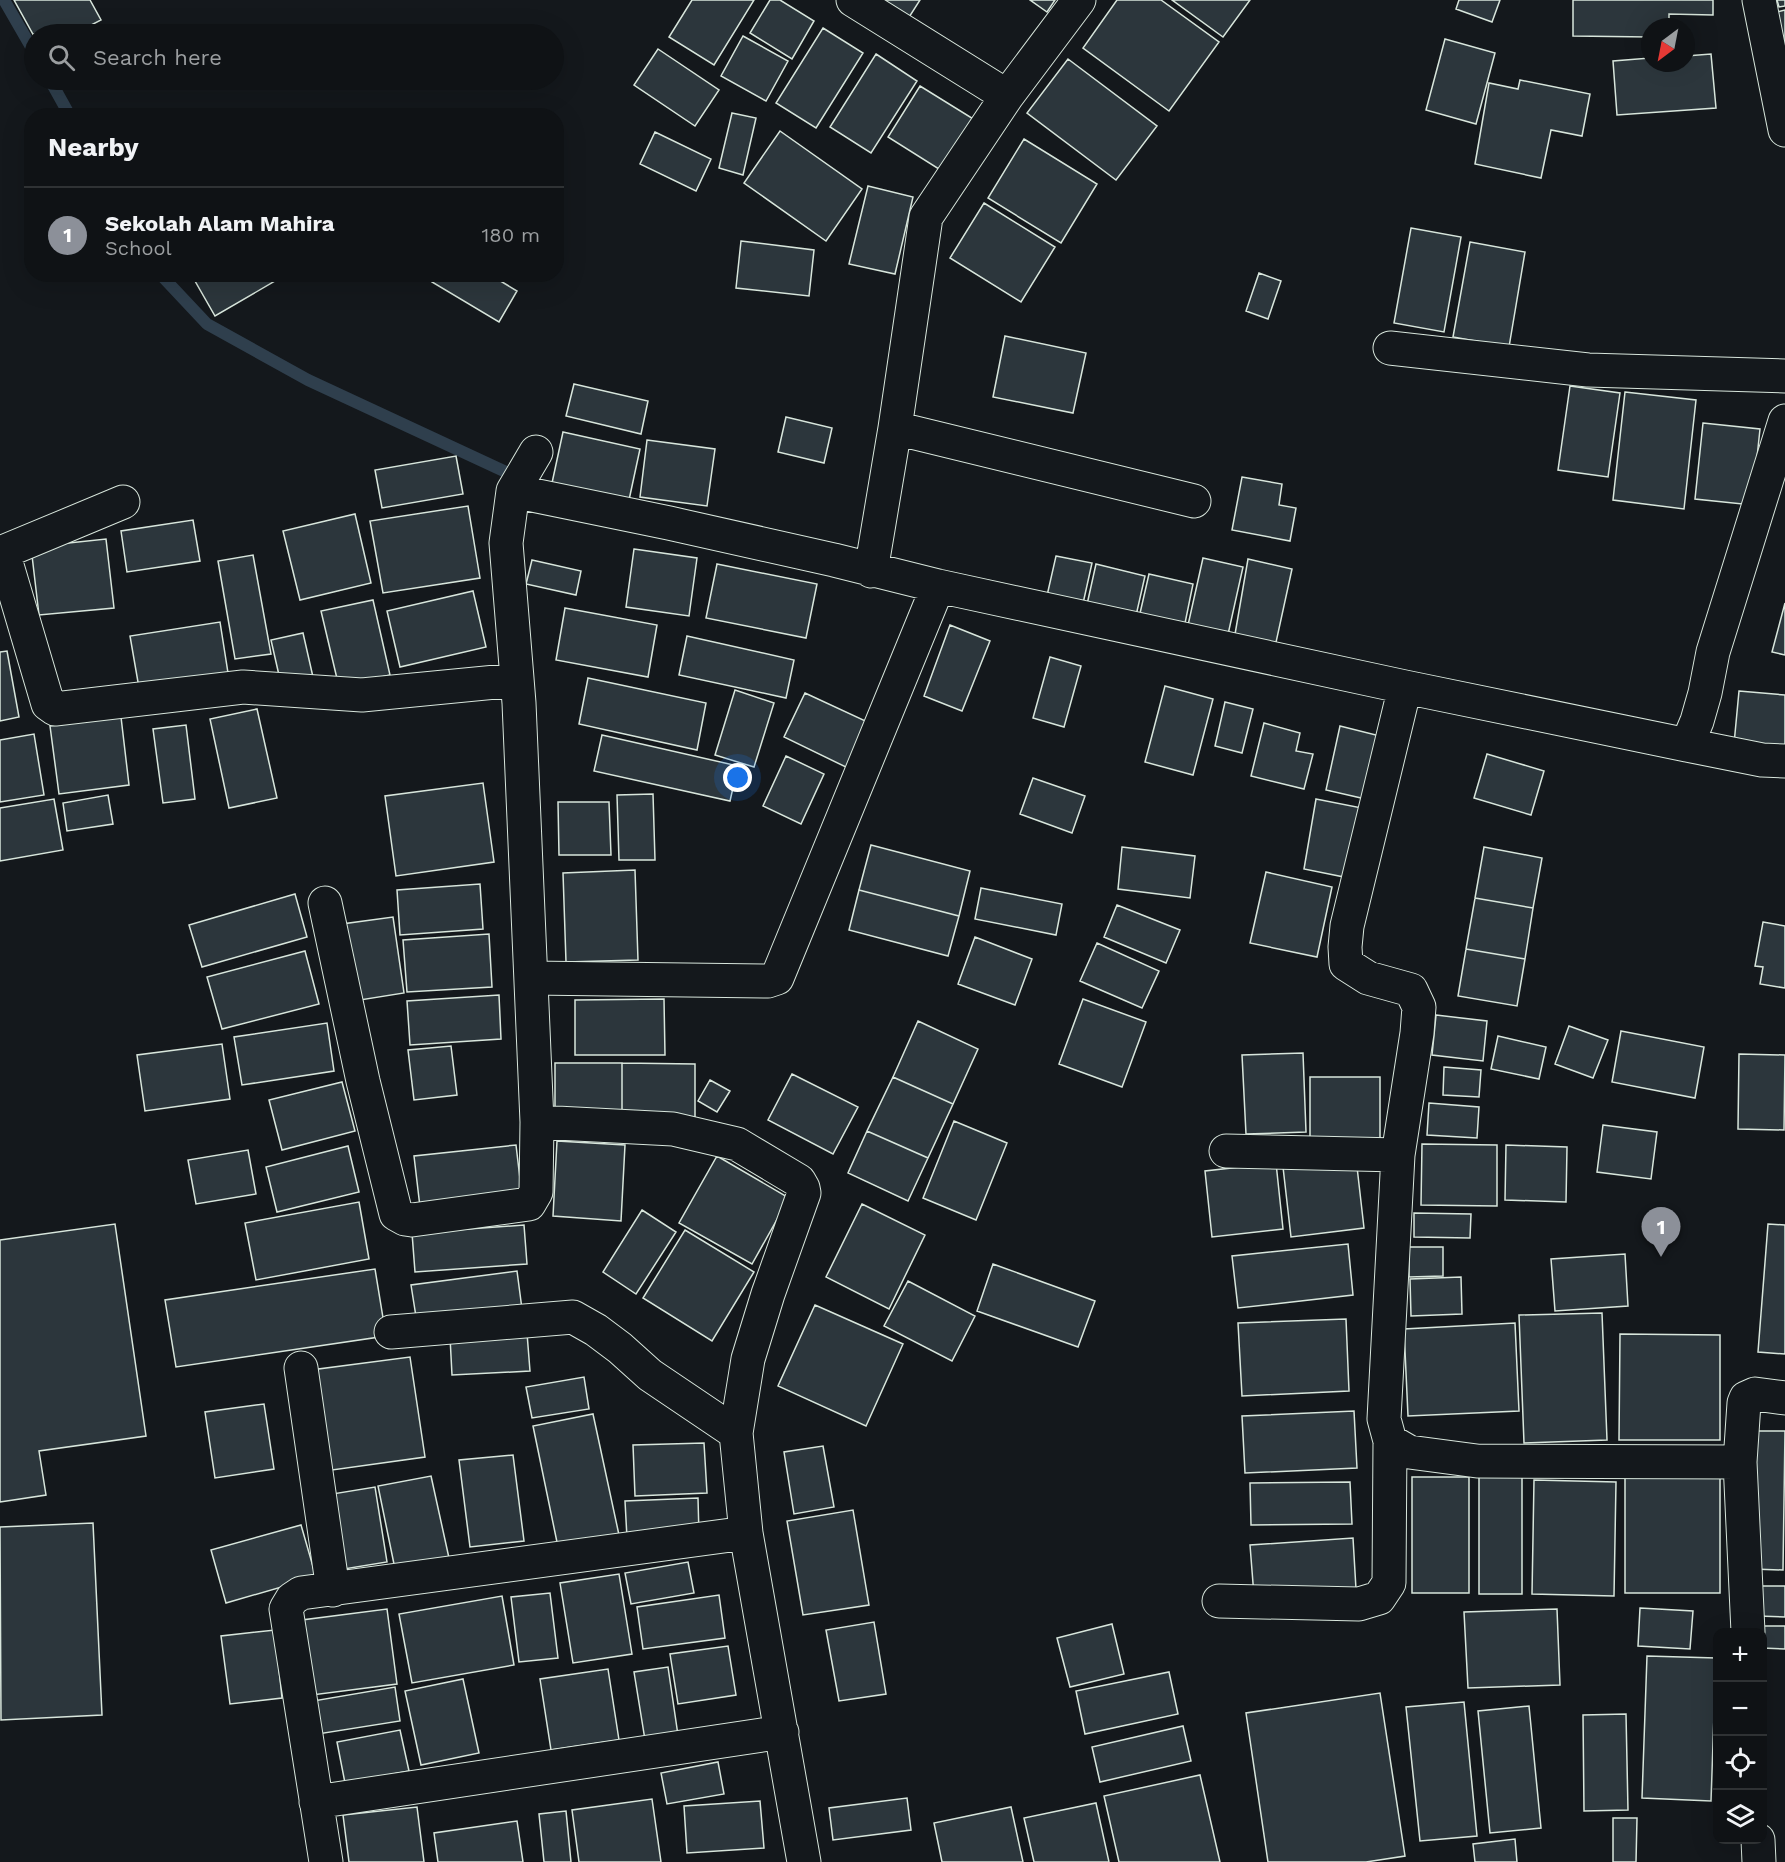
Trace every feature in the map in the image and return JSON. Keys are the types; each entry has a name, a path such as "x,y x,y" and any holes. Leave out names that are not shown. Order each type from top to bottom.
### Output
{"street":[{"path":"853,0 1007,96"},
{"path":"874,560 926,217 1007,96 1079,0"},
{"path":"1759,0 1785,130"},
{"path":"1390,348 1588,370 1785,376"},
{"path":"1691,735 1705,693 1713,652 1785,421"},
{"path":"895,428 1194,501"},
{"path":"325,903 363,1081 396,1214 405,1220 412,1220 529,1204 536,1192 537,1122 517,680 506,543 515,488 536,453"},
{"path":"515,488 834,560 874,560 938,586 1405,687 1691,735 1762,760 1785,761"},
{"path":"123,502 1,552 48,704 55,709 243,687 362,695 517,680"},
{"path":"531,978 768,981 777,978 938,586"},
{"path":"1219,1601 1359,1605 1379,1598 1389,1583 1390,1442 1384,1419 1398,1155 1419,1007 1411,990 1368,978 1346,964 1345,947 1347,926 1405,687"},
{"path":"537,1122 673,1129 737,1144 799,1181 803,1188 804,1193 768,1294 748,1359 736,1433 746,1533 804,1862"},
{"path":"1226,1151 1398,1155"},
{"path":"391,1332 573,1317 596,1330 651,1375 736,1433"},
{"path":"301,1368 333,1590"},
{"path":"1748,1628 1740,1462 1743,1403 1746,1398 1755,1394 1785,1398"},
{"path":"1390,1442 1409,1452 1477,1461 1740,1462"},
{"path":"326,1862 286,1609 292,1599 301,1593 746,1533"},
{"path":"316,1802 782,1732"},
{"path":"1758,1844 1759,1862"}],"building":[{"path":"14,0 90,0 101,20 93,24 27,24"},
{"path":"692,0 754,0 714,65 669,37"},
{"path":"770,0 780,0 814,21 792,59 750,33"},
{"path":"871,0 920,0 906,22"},
{"path":"1030,0 1055,0 1047,12"},
{"path":"1117,0 1161,0 1219,42 1169,111 1083,48"},
{"path":"1172,0 1250,0 1223,37"},
{"path":"1459,0 1500,0 1492,22 1456,9"},
{"path":"1573,0 1713,0 1713,15 1669,14 1669,18 1641,18 1641,37 1573,36"},
{"path":"1777,0 1785,0 1785,6 1779,7"},
{"path":"1785,10 1785,61 1773,13"},
{"path":"823,28 863,53 816,128 776,103"},
{"path":"743,36 788,61 766,101 721,76"},
{"path":"1445,39 1495,53 1476,124 1426,110"},
{"path":"658,49 719,90 695,126 634,85"},
{"path":"876,54 917,81 871,153 830,127"},
{"path":"1711,54 1716,108 1617,115 1613,61 1641,59 1641,72 1695,72 1695,55"},
{"path":"1068,59 1157,126 1116,180 1027,113"},
{"path":"1520,80 1590,94 1582,136 1551,130 1541,178 1475,164 1489,83 1518,89"},
{"path":"920,86 975,120 942,171 888,137"},
{"path":"732,113 756,118 743,175 719,168"},
{"path":"780,131 862,189 826,241 744,183"},
{"path":"655,132 711,159 696,191 640,164"},
{"path":"1024,139 1097,184 1061,243 988,198"},
{"path":"868,186 913,197 895,274 849,264"},
{"path":"984,203 1055,247 1021,302 950,258"},
{"path":"1411,228 1461,237 1444,332 1394,323"},
{"path":"741,241 814,250 809,296 736,288"},
{"path":"1470,242 1525,252 1509,347 1453,337"},
{"path":"1259,273 1281,281 1268,319 1246,311"},
{"path":"196,282 273,282 215,316"},
{"path":"432,282 502,282 517,291 499,322"},
{"path":"1005,336 1086,353 1073,413 993,397"},
{"path":"574,384 648,401 641,434 566,416"},
{"path":"1570,386 1620,393 1608,477 1558,470"},
{"path":"1625,392 1696,400 1684,509 1613,500"},
{"path":"786,417 832,428 824,463 778,452"},
{"path":"1703,423 1760,429 1752,505 1695,499"},
{"path":"563,432 640,449 629,500 552,483"},
{"path":"647,440 715,449 707,506 640,497"},
{"path":"456,456 463,494 382,508 375,470"},
{"path":"1242,477 1282,484 1279,505 1296,508 1290,541 1232,530"},
{"path":"468,506 480,578 383,593 370,521"},
{"path":"355,514 371,583 300,600 283,531"},
{"path":"193,520 200,561 127,572 121,531"},
{"path":"106,539 114,608 39,615 31,547"},
{"path":"634,549 697,558 689,616 626,607"},
{"path":"253,555 271,654 235,659 218,561"},
{"path":"1056,556 1092,563 1082,608 1046,600"},
{"path":"1203,558 1243,567 1227,639 1186,634"},
{"path":"1248,559 1292,569 1275,647 1234,640"},
{"path":"532,560 581,571 576,595 526,584"},
{"path":"717,564 817,584 806,638 706,618"},
{"path":"1096,564 1145,576 1135,620 1086,609"},
{"path":"1149,574 1193,584 1183,633 1138,622"},
{"path":"473,591 486,647 400,667 387,611"},
{"path":"373,600 390,675 339,687 321,611"},
{"path":"1785,603 1785,655 1772,652"},
{"path":"565,608 657,625 648,677 556,660"},
{"path":"220,622 228,673 139,688 130,636"},
{"path":"950,625 990,641 962,711 924,696"},
{"path":"303,633 313,677 281,684 271,640"},
{"path":"687,636 794,660 786,698 679,675"},
{"path":"7,651 19,717 0,721 0,652"},
{"path":"1050,657 1081,666 1064,727 1033,718"},
{"path":"588,678 706,703 697,750 579,724"},
{"path":"1165,686 1213,699 1193,775 1145,762"},
{"path":"735,690 774,703 754,767 715,755"},
{"path":"1739,691 1785,695 1785,748 1734,744"},
{"path":"805,693 872,724 850,769 784,737"},
{"path":"1225,702 1253,709 1242,753 1215,746"},
{"path":"257,709 277,798 229,808 210,719"},
{"path":"121,717 129,785 59,794 50,726"},
{"path":"1264,723 1300,733 1296,751 1313,754 1304,789 1251,776"},
{"path":"186,725 195,799 163,803 153,729"},
{"path":"1340,726 1384,737 1370,800 1326,790"},
{"path":"34,734 44,795 0,802 0,740"},
{"path":"602,735 738,766 730,801 594,771"},
{"path":"1487,754 1544,771 1531,815 1474,798"},
{"path":"786,756 824,774 801,824 763,806"},
{"path":"1033,778 1085,796 1072,833 1020,814"},
{"path":"483,783 494,862 396,876 385,796"},
{"path":"653,794 655,860 619,860 617,795"},
{"path":"108,795 113,824 67,831 63,803"},
{"path":"54,799 63,850 0,861 0,808"},
{"path":"1316,799 1367,809 1354,879 1304,869"},
{"path":"558,802 609,802 611,855 559,855"},
{"path":"871,845 970,871 959,916 859,890"},
{"path":"1122,847 1195,856 1190,898 1118,889"},
{"path":"1484,847 1542,858 1533,908 1475,898"},
{"path":"635,870 638,960 566,962 563,873"},
{"path":"1266,872 1332,887 1317,957 1250,943"},
{"path":"480,884 483,929 400,935 397,890"},
{"path":"981,888 1062,904 1056,935 975,919"},
{"path":"859,890 959,916 948,956 849,930"},
{"path":"295,894 307,937 202,967 189,925"},
{"path":"1475,898 1533,908 1525,959 1466,949"},
{"path":"1117,905 1180,930 1166,963 1104,937"},
{"path":"393,917 404,993 354,1001 342,924"},
{"path":"1763,922 1785,926 1785,988 1760,984 1763,967 1755,966"},
{"path":"489,934 492,987 407,992 403,940"},
{"path":"975,937 1032,959 1015,1005 958,984"},
{"path":"1097,943 1159,971 1142,1008 1080,981"},
{"path":"1466,949 1525,959 1517,1006 1458,996"},
{"path":"305,951 319,1004 222,1029 207,977"},
{"path":"499,995 501,1039 410,1045 407,1001"},
{"path":"664,999 665,1055 575,1055 575,1000"},
{"path":"1083,999 1146,1022 1122,1087 1059,1064"},
{"path":"1436,1015 1487,1021 1483,1061 1432,1055"},
{"path":"918,1021 978,1049 953,1104 893,1077"},
{"path":"327,1023 334,1071 242,1085 234,1037"},
{"path":"1569,1026 1608,1040 1593,1078 1555,1064"},
{"path":"1621,1031 1704,1047 1695,1098 1612,1082"},
{"path":"1498,1036 1546,1047 1539,1079 1491,1069"},
{"path":"222,1044 230,1099 145,1111 137,1055"},
{"path":"451,1046 457,1095 414,1100 408,1050"},
{"path":"1303,1053 1306,1132 1246,1134 1242,1055"},
{"path":"1739,1054 1785,1055 1784,1130 1738,1129"},
{"path":"555,1063 622,1063 622,1117 555,1116"},
{"path":"622,1063 695,1064 695,1117 622,1117"},
{"path":"1444,1067 1481,1070 1479,1097 1443,1095"},
{"path":"792,1074 858,1107 833,1154 768,1120"},
{"path":"893,1077 953,1104 928,1158 867,1131"},
{"path":"1310,1077 1380,1077 1380,1139 1310,1138"},
{"path":"710,1080 730,1091 717,1112 698,1101"},
{"path":"342,1082 355,1131 282,1150 269,1100"},
{"path":"1429,1103 1479,1107 1477,1138 1427,1135"},
{"path":"954,1121 1007,1143 976,1220 923,1198"},
{"path":"1603,1125 1657,1132 1651,1179 1597,1172"},
{"path":"867,1131 928,1158 908,1201 848,1173"},
{"path":"557,1141 625,1145 621,1221 553,1216"},
{"path":"1422,1144 1497,1145 1497,1206 1421,1205"},
{"path":"516,1145 522,1196 420,1207 414,1156"},
{"path":"1506,1145 1567,1147 1566,1202 1505,1200"},
{"path":"348,1146 359,1192 277,1212 266,1167"},
{"path":"248,1150 256,1194 196,1204 188,1160"},
{"path":"717,1156 789,1198 752,1264 679,1223"},
{"path":"1356,1158 1364,1228 1291,1237 1283,1167"},
{"path":"1276,1163 1283,1229 1212,1237 1205,1171"},
{"path":"359,1202 369,1259 256,1280 245,1223"},
{"path":"862,1204 925,1235 889,1309 826,1277"},
{"path":"642,1210 676,1232 636,1294 603,1272"},
{"path":"1414,1213 1471,1214 1470,1238 1414,1237"},
{"path":"115,1224 146,1436 39,1451 46,1495 0,1502 0,1240"},
{"path":"1768,1224 1785,1225 1785,1354 1758,1352"},
{"path":"524,1225 527,1264 415,1272 412,1233"},
{"path":"685,1230 754,1272 712,1341 643,1298"},
{"path":"1348,1244 1353,1295 1238,1308 1232,1256"},
{"path":"1409,1247 1443,1247 1443,1276 1409,1277"},
{"path":"1625,1254 1628,1306 1555,1311 1551,1259"},
{"path":"993,1264 1095,1301 1078,1347 977,1311"},
{"path":"375,1269 386,1336 176,1367 165,1300"},
{"path":"517,1271 522,1309 417,1323 411,1285"},
{"path":"1461,1277 1462,1314 1411,1316 1410,1279"},
{"path":"908,1281 975,1316 952,1361 884,1326"},
{"path":"815,1305 903,1344 866,1426 778,1386"},
{"path":"1602,1313 1607,1440 1524,1443 1519,1315"},
{"path":"1346,1319 1349,1391 1242,1396 1238,1323"},
{"path":"1515,1323 1519,1411 1408,1416 1404,1329"},
{"path":"527,1333 530,1371 452,1375 450,1337"},
{"path":"1620,1334 1720,1335 1720,1440 1619,1440"},
{"path":"410,1357 425,1457 325,1471 311,1370"},
{"path":"584,1377 589,1409 532,1418 526,1387"},
{"path":"264,1404 274,1469 215,1478 205,1412"},
{"path":"1354,1411 1357,1468 1245,1473 1242,1416"},
{"path":"593,1414 619,1535 558,1547 533,1426"},
{"path":"1756,1431 1785,1431 1783,1570 1753,1569"},
{"path":"704,1443 707,1493 635,1496 633,1445"},
{"path":"823,1446 834,1507 794,1514 784,1452"},
{"path":"513,1455 524,1541 470,1547 459,1460"},
{"path":"431,1476 449,1558 395,1569 378,1486"},
{"path":"1625,1476 1720,1477 1720,1593 1625,1593"},
{"path":"1412,1477 1469,1477 1469,1593 1412,1593"},
{"path":"1479,1477 1522,1477 1522,1594 1479,1594"},
{"path":"1534,1480 1616,1482 1614,1596 1532,1594"},
{"path":"1350,1482 1352,1524 1251,1525 1250,1483"},
{"path":"375,1487 387,1562 338,1570 326,1495"},
{"path":"698,1498 699,1535 627,1538 625,1501"},
{"path":"853,1510 869,1605 803,1615 787,1521"},
{"path":"93,1523 102,1715 1,1720 0,1527"},
{"path":"301,1525 316,1577 226,1603 211,1550"},
{"path":"1353,1538 1356,1589 1254,1596 1250,1545"},
{"path":"688,1562 694,1593 631,1604 625,1573"},
{"path":"619,1574 632,1654 573,1663 560,1583"},
{"path":"1759,1586 1785,1586 1785,1617 1758,1616"},
{"path":"550,1593 558,1658 519,1662 511,1597"},
{"path":"719,1595 725,1638 643,1649 637,1607"},
{"path":"502,1596 514,1665 412,1683 399,1614"},
{"path":"1640,1608 1693,1611 1690,1649 1638,1646"},
{"path":"387,1609 397,1684 312,1695 302,1620"},
{"path":"1557,1609 1560,1685 1468,1688 1464,1612"},
{"path":"874,1622 886,1694 839,1701 826,1630"},
{"path":"1112,1624 1124,1674 1070,1687 1057,1638"},
{"path":"1761,1626 1785,1626 1785,1649 1767,1648 1767,1628 1761,1628"},
{"path":"275,1630 282,1698 230,1704 221,1636"},
{"path":"728,1646 736,1695 678,1704 670,1654"},
{"path":"1647,1656 1713,1658 1711,1801 1642,1798"},
{"path":"668,1667 679,1742 646,1746 634,1672"},
{"path":"608,1669 619,1740 551,1750 540,1679"},
{"path":"1169,1672 1178,1714 1085,1734 1076,1691"},
{"path":"463,1679 479,1753 421,1765 405,1691"},
{"path":"395,1687 400,1721 318,1734 313,1701"},
{"path":"1380,1693 1405,1856 1366,1862 1268,1862 1246,1713"},
{"path":"1464,1702 1477,1836 1420,1841 1406,1707"},
{"path":"1529,1706 1541,1828 1490,1833 1478,1711"},
{"path":"1626,1714 1628,1810 1584,1811 1583,1715"},
{"path":"1183,1726 1191,1761 1100,1782 1092,1747"},
{"path":"400,1730 409,1771 345,1783 337,1742"},
{"path":"718,1762 724,1794 667,1804 661,1773"},
{"path":"1200,1775 1220,1862 1119,1862 1104,1796"},
{"path":"907,1798 911,1830 833,1840 829,1808"},
{"path":"652,1799 661,1862 579,1862 572,1810"},
{"path":"760,1801 764,1848 687,1853 684,1806"},
{"path":"1096,1803 1109,1862 1034,1862 1024,1818"},
{"path":"417,1807 424,1862 349,1862 343,1815"},
{"path":"1011,1807 1023,1862 942,1862 934,1823"},
{"path":"566,1811 571,1862 544,1862 539,1814"},
{"path":"1613,1818 1637,1818 1636,1862 1613,1862"},
{"path":"517,1821 523,1862 438,1862 434,1833"},
{"path":"1515,1839 1517,1862 1475,1862 1473,1844"}],"waterway":[{"path":"4,0 24,35"},
{"path":"56,90 66,108"},
{"path":"168,282 207,324 308,380 519,478"}],"place":[{"name":"Sekolah Alam Mahira","path":"1661,1257"}]}
